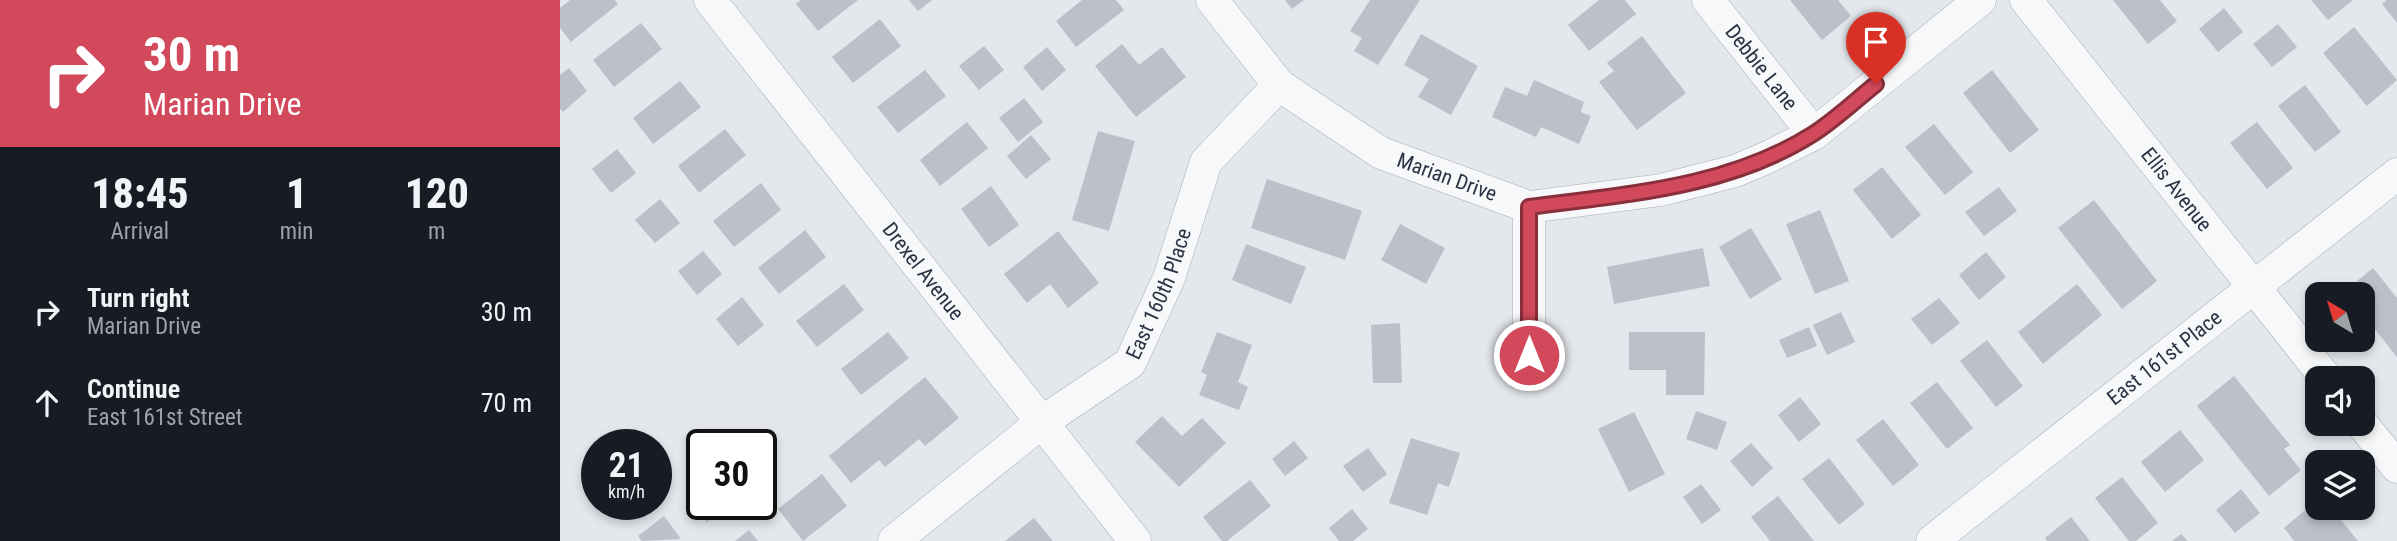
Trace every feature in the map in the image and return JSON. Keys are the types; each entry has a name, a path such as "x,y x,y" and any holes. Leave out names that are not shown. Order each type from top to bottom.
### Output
{"street":[{"name":"Drexel Avenue","path":"710,0 1135,541"},
{"name":"Marian Drive","path":"1212,0 1279,85 1381,153 1529,207 1661,190 1707,179 1766,158 1814,134 1980,0"},
{"name":"Debbie Lane","path":"1708,0 1814,134"},
{"name":"Ellis Avenue","path":"2026,0 2316,366"},
{"name":"East 160th Place","path":"894,541 1042,422 1130,363 1169,278 1206,162 1279,85"},
{"name":"East 161st Place","path":"1932,541 2397,174"},
{"path":"1529,207 1529,355"}],"building":[{"path":"570,0 615,0 618,4 571,42 560,28 560,8"},
{"path":"801,0 858,0 818,31 796,4"},
{"path":"909,0 932,0 918,11"},
{"path":"1082,0 1116,0 1124,10 1076,47 1056,21"},
{"path":"1285,0 1304,0 1292,9"},
{"path":"1370,0 1420,0 1378,65 1354,51 1362,38 1350,31"},
{"path":"1599,0 1625,0 1636,14 1589,51 1568,25"},
{"path":"1790,0 1838,0 1851,16 1822,40"},
{"path":"2113,0 2160,0 2177,21 2148,44"},
{"path":"2311,0 2353,0 2328,20"},
{"path":"2387,0 2397,0 2397,23 2382,4"},
{"path":"2224,8 2243,32 2218,52 2199,29"},
{"path":"880,19 901,46 853,83 832,57"},
{"path":"641,23 662,49 614,87 593,60"},
{"path":"2278,24 2297,47 2272,67 2253,44"},
{"path":"2354,27 2397,80 2367,106 2323,53"},
{"path":"1421,34 1478,66 1451,115 1418,97 1429,79 1404,65"},
{"path":"1642,36 1686,93 1637,130 1599,82 1614,71 1607,63"},
{"path":"1122,44 1139,65 1162,47 1186,77 1136,117 1095,66"},
{"path":"984,46 1004,70 979,90 959,66"},
{"path":"1047,47 1066,70 1042,91 1023,67"},
{"path":"569,68 587,91 563,112 560,109 560,75"},
{"path":"925,70 946,96 898,133 877,107"},
{"path":"1992,70 2039,130 2010,153 1963,93"},
{"path":"1534,80 1584,102 1581,112 1591,116 1579,144 1541,127 1536,137 1492,117 1505,87 1527,96"},
{"path":"680,81 701,107 653,144 633,118"},
{"path":"2305,85 2341,132 2315,152 2278,106"},
{"path":"1024,98 1043,122 1018,142 999,118"},
{"path":"967,122 988,148 940,186 920,160"},
{"path":"2257,122 2293,168 2267,189 2230,143"},
{"path":"1934,124 1973,172 1945,195 1905,147"},
{"path":"725,129 746,155 699,193 678,166"},
{"path":"1098,131 1135,141 1109,231 1072,220"},
{"path":"1031,135 1051,159 1026,179 1007,156"},
{"path":"617,149 636,173 611,193 592,169"},
{"path":"1882,167 1921,215 1892,239 1853,190"},
{"path":"1267,179 1362,211 1345,260 1251,228"},
{"path":"761,183 781,210 734,247 713,221"},
{"path":"991,186 1019,225 989,247 961,209"},
{"path":"1999,187 2017,211 1984,236 1965,212"},
{"path":"660,199 680,223 655,243 635,220"},
{"path":"2094,200 2157,281 2122,309 2058,228"},
{"path":"1820,210 1849,281 1815,294 1786,224"},
{"path":"1400,224 1445,248 1426,284 1381,260"},
{"path":"1751,228 1782,279 1750,299 1719,247"},
{"path":"805,230 826,257 779,294 758,268"},
{"path":"1058,231 1099,283 1068,308 1050,284 1027,303 1004,274"},
{"path":"1246,244 1306,267 1291,304 1232,280"},
{"path":"1703,248 1710,286 1614,304 1607,267"},
{"path":"703,251 722,274 697,295 678,271"},
{"path":"1986,252 2006,277 1979,300 1959,275"},
{"path":"2373,268 2397,298 2397,357 2375,329 2375,282 2356,282"},
{"path":"844,284 864,310 817,347 796,321"},
{"path":"2077,284 2102,315 2043,364 2018,332"},
{"path":"742,297 764,325 738,346 716,319"},
{"path":"1939,298 1960,323 1932,345 1911,319"},
{"path":"1841,312 1855,342 1827,355 1813,325"},
{"path":"1400,323 1402,383 1373,383 1371,325"},
{"path":"1809,327 1817,346 1787,358 1779,340"},
{"path":"888,332 909,358 861,395 841,369"},
{"path":"1217,332 1252,345 1238,382 1248,387 1239,410 1199,395 1207,375 1201,372"},
{"path":"1629,332 1705,332 1704,395 1666,395 1666,370 1629,370"},
{"path":"1987,340 2023,386 1996,407 1960,361"},
{"path":"2234,376 2290,445 2284,449 2301,470 2269,496 2197,406"},
{"path":"925,377 959,418 925,446 919,439 885,467 879,460 851,483 829,456"},
{"path":"1937,382 1973,428 1947,449 1910,403"},
{"path":"1800,397 1821,424 1799,442 1778,415"},
{"path":"1696,411 1727,422 1717,450 1686,439"},
{"path":"1634,412 1665,474 1629,492 1598,429"},
{"path":"1162,416 1182,436 1202,418 1226,443 1179,487 1135,442"},
{"path":"1883,419 1919,465 1893,486 1856,440"},
{"path":"2180,430 2204,460 2165,492 2141,462"},
{"path":"1411,438 1460,453 1449,487 1438,483 1427,515 1389,503"},
{"path":"1294,441 1308,458 1285,476 1272,459"},
{"path":"1751,443 1773,468 1752,487 1730,461"},
{"path":"1368,448 1387,474 1363,492 1343,466"},
{"path":"1829,458 1865,504 1839,525 1802,479"},
{"path":"822,474 847,506 803,541 778,509"},
{"path":"2122,477 2158,523 2136,541 2129,541 2095,498"},
{"path":"1250,480 1271,506 1227,541 1222,541 1203,517"},
{"path":"1701,484 1721,510 1702,524 1683,497"},
{"path":"2241,489 2260,513 2235,533 2216,510"},
{"path":"1778,496 1814,541 1770,541 1751,517"},
{"path":"1352,509 1368,529 1353,541 1339,541 1329,528"},
{"path":"2305,510 2305,520 2341,520 2358,541 2294,541 2284,528"},
{"path":"2071,517 2090,541 2047,541 2045,538"},
{"path":"1034,518 1053,541 1005,541"},
{"path":"659,520 667,520 681,539 642,541 638,536"},
{"path":"749,530 758,541 735,541"},
{"path":"2181,534 2188,541 2172,541"}],"route":[{"path":"1529,355 1529,207 1661,190 1735,171 1814,134 1876,84"}]}
